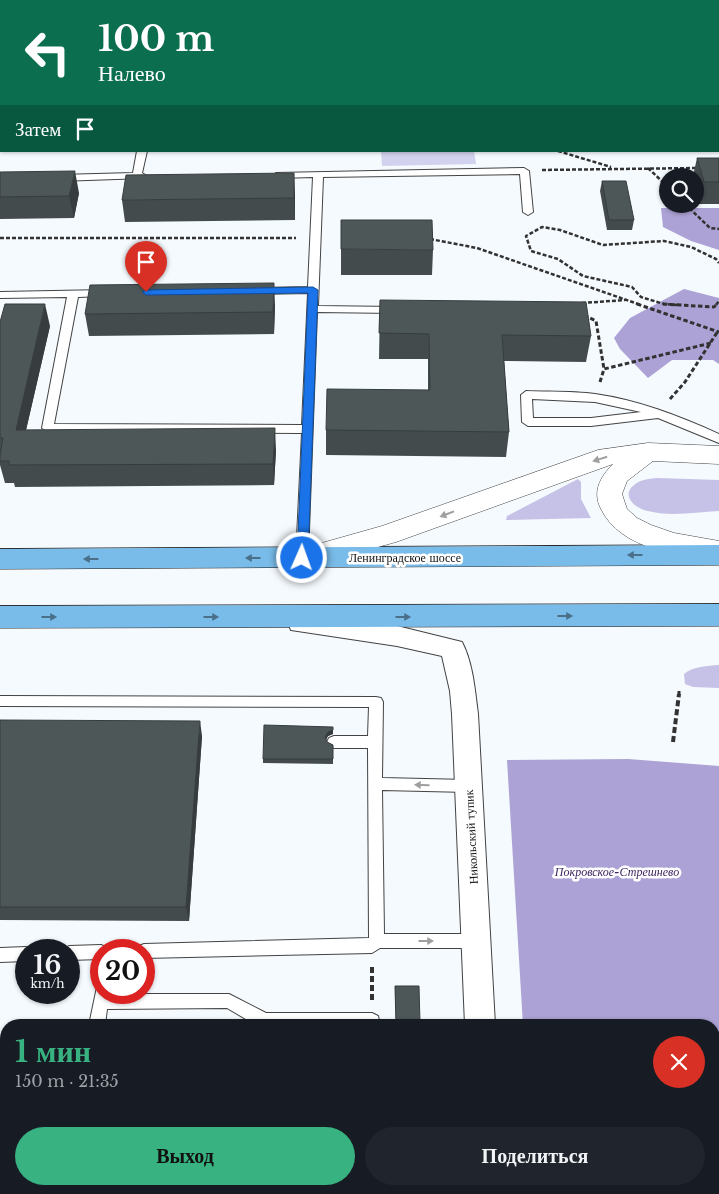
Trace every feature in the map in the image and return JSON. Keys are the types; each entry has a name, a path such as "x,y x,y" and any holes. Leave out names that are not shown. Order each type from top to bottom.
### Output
{"main road":[{"name":"Ленинградское шоссе","path":"0,559 302,558 719,553"},
{"path":"0,617 719,616"}],"street":[{"path":"648,452 622,470 611,484 608,495 612,508 623,521 638,532 678,545 719,553"},
{"path":"302,558 387,535 607,456 648,452 719,455"},
{"name":"Никольский тупик","path":"266,618 397,636 453,650 463,691 480,1019"}],"lane":[{"path":"137,176 142,152"},
{"path":"270,175 524,171 528,212"},
{"path":"302,558 318,174"},
{"path":"49,178 156,176"},
{"path":"246,291 313,290"},
{"path":"0,295 121,293"},
{"path":"72,294 48,428 308,429"},
{"path":"312,310 409,310"},
{"path":"657,414 591,422 528,422 526,395 596,398 625,404 657,414 719,439"},
{"path":"0,701 376,702 375,943"},
{"path":"334,742 375,742"},
{"path":"376,784 468,786"},
{"path":"155,951 476,941"},
{"path":"0,955 15,954"},
{"path":"155,999 229,1001 260,1019"},
{"path":"98,1019 100,1004"}],"path":[{"path":"561,152 617,168"},
{"path":"647,168 659,179"},
{"path":"524,171 659,168"},
{"path":"694,213 710,228 719,229"},
{"path":"719,263 716,259 691,246 664,241 603,245 560,230 542,227 526,236 531,251 558,259 583,276 632,287 640,297 664,304 714,307 719,302"},
{"path":"0,238 315,238"},
{"path":"430,239 477,248 719,331 685,382 657,414"},
{"path":"581,303 628,300"},
{"path":"579,313 596,321 604,369 596,398"},
{"path":"604,369 711,343"},
{"path":"673,742 679,691"},
{"path":"372,1019 375,943"}],"shaded area":[{"path":"381,152 474,152 476,164 382,166"},
{"path":"657,478 719,480 719,511 665,514 639,508 629,498 630,489 639,482"},
{"path":"578,479 581,482 581,499 591,518 506,520 507,516"},
{"path":"719,665 719,688 693,687 685,684 684,674 688,671"}],"green space":[{"path":"704,208 719,208 719,250 691,241 663,227 662,213 704,213"},
{"path":"684,289 719,298 719,364 713,360 672,360 648,378 620,349 614,338 630,318"},
{"name":"Покровское-Стрешнево","path":"628,759 719,766 719,1019 523,1019 507,760"}],"building":[{"path":"697,158 719,158 719,182 704,182 704,168 700,168"},
{"path":"75,171 69,196 0,197 0,172"},
{"path":"294,173 294,198 122,200 126,175"},
{"path":"602,181 626,181 634,220 609,220"},
{"path":"341,220 432,220 433,250 341,249"},
{"path":"274,283 273,312 85,314 90,285"},
{"path":"380,300 586,302 591,336 502,335 509,432 326,430 327,389 430,390 429,334 379,333"},
{"path":"5,304 45,304 16,430 275,428 273,464 9,465 9,461 0,461 3,438 0,438 0,322"},
{"path":"0,720 200,721 186,907 0,907"},
{"path":"264,725 333,727 333,730 328,732 325,737 327,742 333,745 333,759 263,759"},
{"path":"395,986 419,986 420,1019 396,1019"}],"route":[{"path":"146,292 313,290 302,558"}]}
